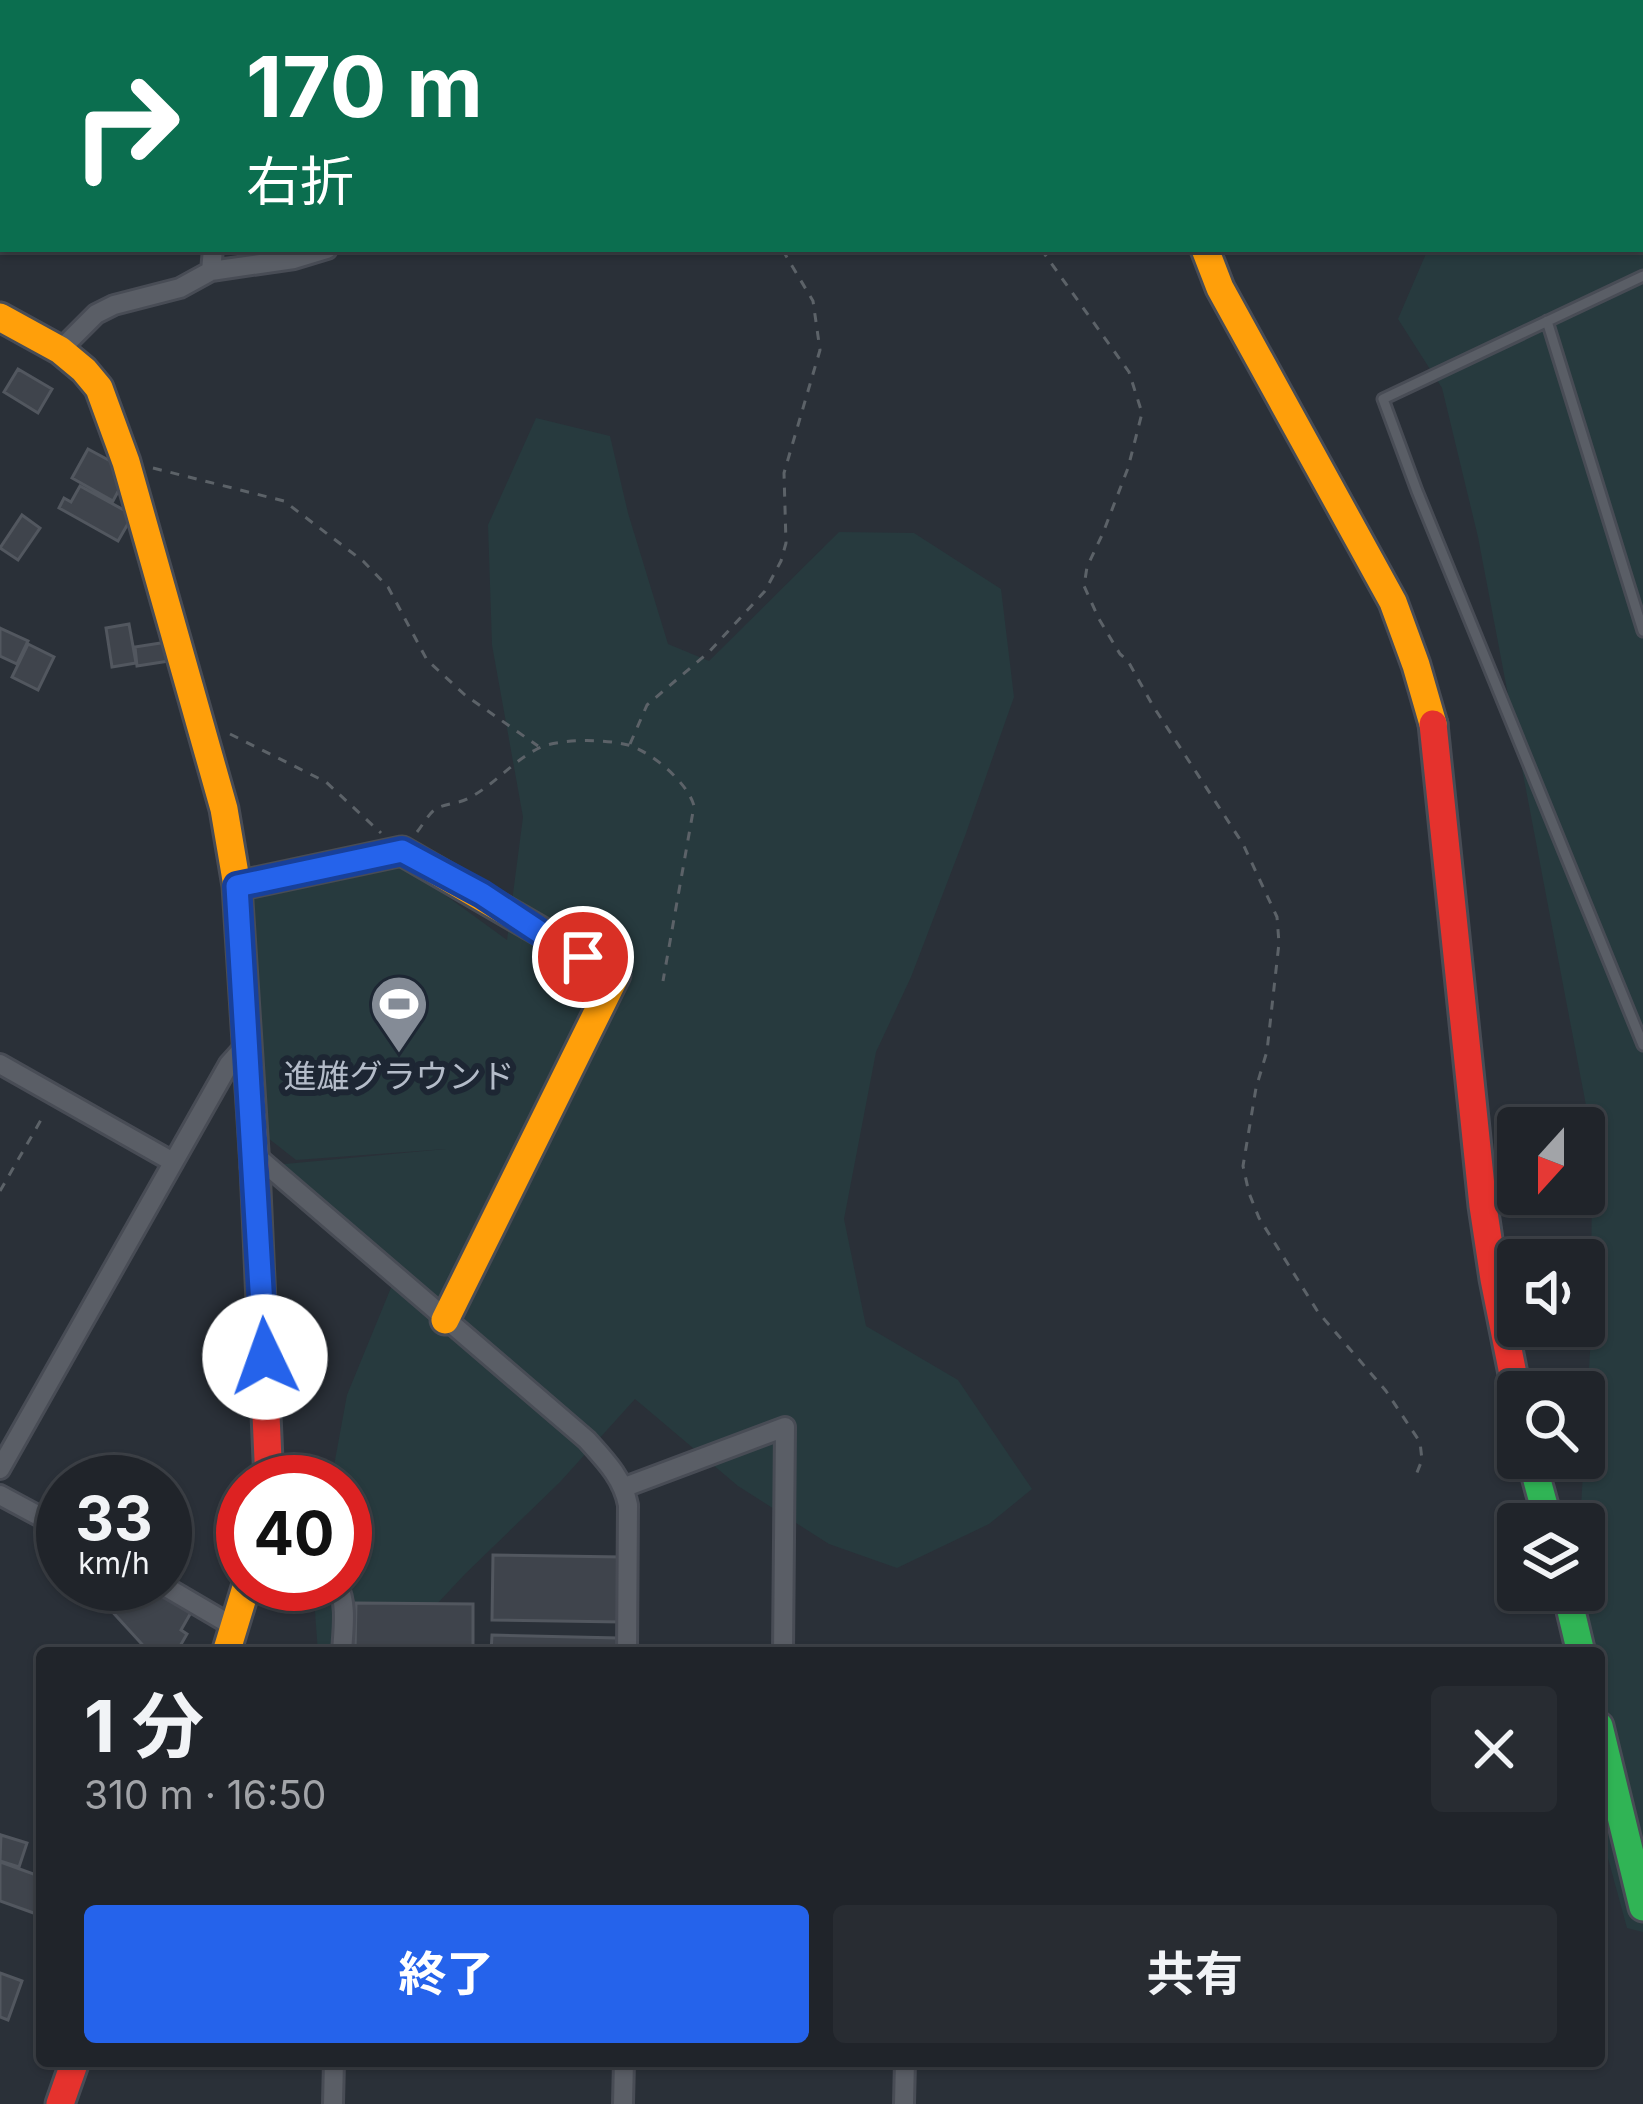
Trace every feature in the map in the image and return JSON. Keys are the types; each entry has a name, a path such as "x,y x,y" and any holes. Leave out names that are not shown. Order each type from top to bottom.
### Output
{"street":[{"path":"211,271 213,252"},
{"path":"60,350 96,314 113,305 180,288 211,271 317,252"},
{"path":"1205,252 1220,288 1393,602 1424,685 1433,730 1483,1206 1512,1371"},
{"path":"0,316 60,350 98,388 126,462 224,808 237,886 268,1455"},
{"path":"237,886 402,851 616,975 445,1319"},
{"path":"0,1469 173,1162 230,1064 247,1044"},
{"path":"0,1064 173,1162"},
{"path":"254,1154 606,1460 625,1487 628,1505 627,1647"},
{"path":"625,1487 784,1427 783,1647"},
{"path":"0,1495 36,1514"},
{"path":"192,1609 231,1640 239,1611"},
{"path":"342,1647 343,1611"},
{"path":"1571,1611 1580,1647"},
{"path":"1605,1751 1643,1907"},
{"path":"60,2104 74,2067"},
{"path":"333,2104 334,2067"},
{"path":"623,2104 624,2067"},
{"path":"904,2104 905,2067"}],"lane":[{"path":"1643,276 1383,399 1643,1045"},
{"path":"1547,321 1643,631"}],"path":[{"path":"630,745 647,705 710,652 765,591 781,560 786,543 784,472 820,350 813,301 784,252"},
{"path":"1043,252 1130,372 1142,413 1128,468 1087,567 1084,586 1120,654 1129,661 1243,844 1277,916 1279,944 1267,1052 1243,1166 1249,1193 1259,1218 1318,1312 1387,1391 1420,1442 1422,1460 1417,1475"},
{"path":"126,462 284,501 363,561 388,587 427,660 465,695 540,747"},
{"path":"201,720 326,782 402,851 434,810 469,799 540,747 591,741 630,745 646,754 682,782 694,806 663,981"},
{"path":"0,1191 55,1095"}],"green space":[{"path":"1427,252 1643,252 1643,1932 1627,1928 1605,1847 1605,1647 1579,1647 1577,1611 1605,1611 1605,1503 1581,1503 1583,1479 1605,1479 1605,1371 1589,1371 1590,1347 1605,1347 1605,1239 1591,1239 1592,1215 1605,1215 1605,1107 1586,1107 1478,537 1442,388 1398,319"},
{"path":"536,418 610,436 668,644 709,661 839,532 914,533 1001,589 1014,697 911,977 876,1052 844,1219 866,1326 958,1380 1032,1489 989,1524 897,1568 829,1544 738,1486 635,1399 397,1647 318,1647 315,1611 372,1611 372,1455 336,1455 347,1395 397,1273 274,1165 446,1149 296,1160 268,1138 248,893 397,860 507,940 523,817 492,645 488,525"}],"building":[{"path":"18,369 52,389 38,413 4,392"},
{"path":"88,449 129,471 113,501 72,478"},
{"path":"80,486 133,515 118,541 59,508 64,498 71,502"},
{"path":"22,515 40,528 18,560 0,548"},
{"path":"129,624 136,663 112,667 106,628"},
{"path":"0,628 28,641 17,664 0,656"},
{"path":"167,642 169,661 137,666 135,647"},
{"path":"28,644 54,657 38,690 12,677"},
{"path":"493,1555 621,1557 621,1622 492,1620"},
{"path":"372,1603 473,1604 473,1647 355,1647 356,1611 372,1611"},
{"path":"112,1611 192,1611 181,1630 187,1634 179,1647 145,1647"},
{"path":"492,1635 618,1638 618,1647 491,1647"},
{"path":"1,1835 27,1843 19,1867 0,1861"},
{"path":"0,1862 36,1875 36,1914 0,1901"},
{"path":"0,1973 22,1981 8,2020 0,2017"}],"traffic: fast":[{"path":"1537,1479 1543,1503"},
{"path":"1571,1611 1580,1647"},
{"path":"1605,1751 1643,1907"}],"traffic: slow":[{"path":"1206,252 1220,288 1393,602 1433,724"},
{"path":"0,317 60,350 84,370 99,388 126,462 224,809 237,886 255,1167"},
{"path":"237,886 402,851 616,975 445,1320"},
{"path":"228,1647 239,1611"}],"traffic: jam":[{"path":"1433,724 1483,1206 1512,1371"},
{"path":"255,1167 268,1455"},
{"path":"60,2104 73,2067"}],"place":[{"name":"進雄グラウンド","path":"399,1055"}],"route":[{"path":"265,1357 237,886 402,851 583,957"}]}
